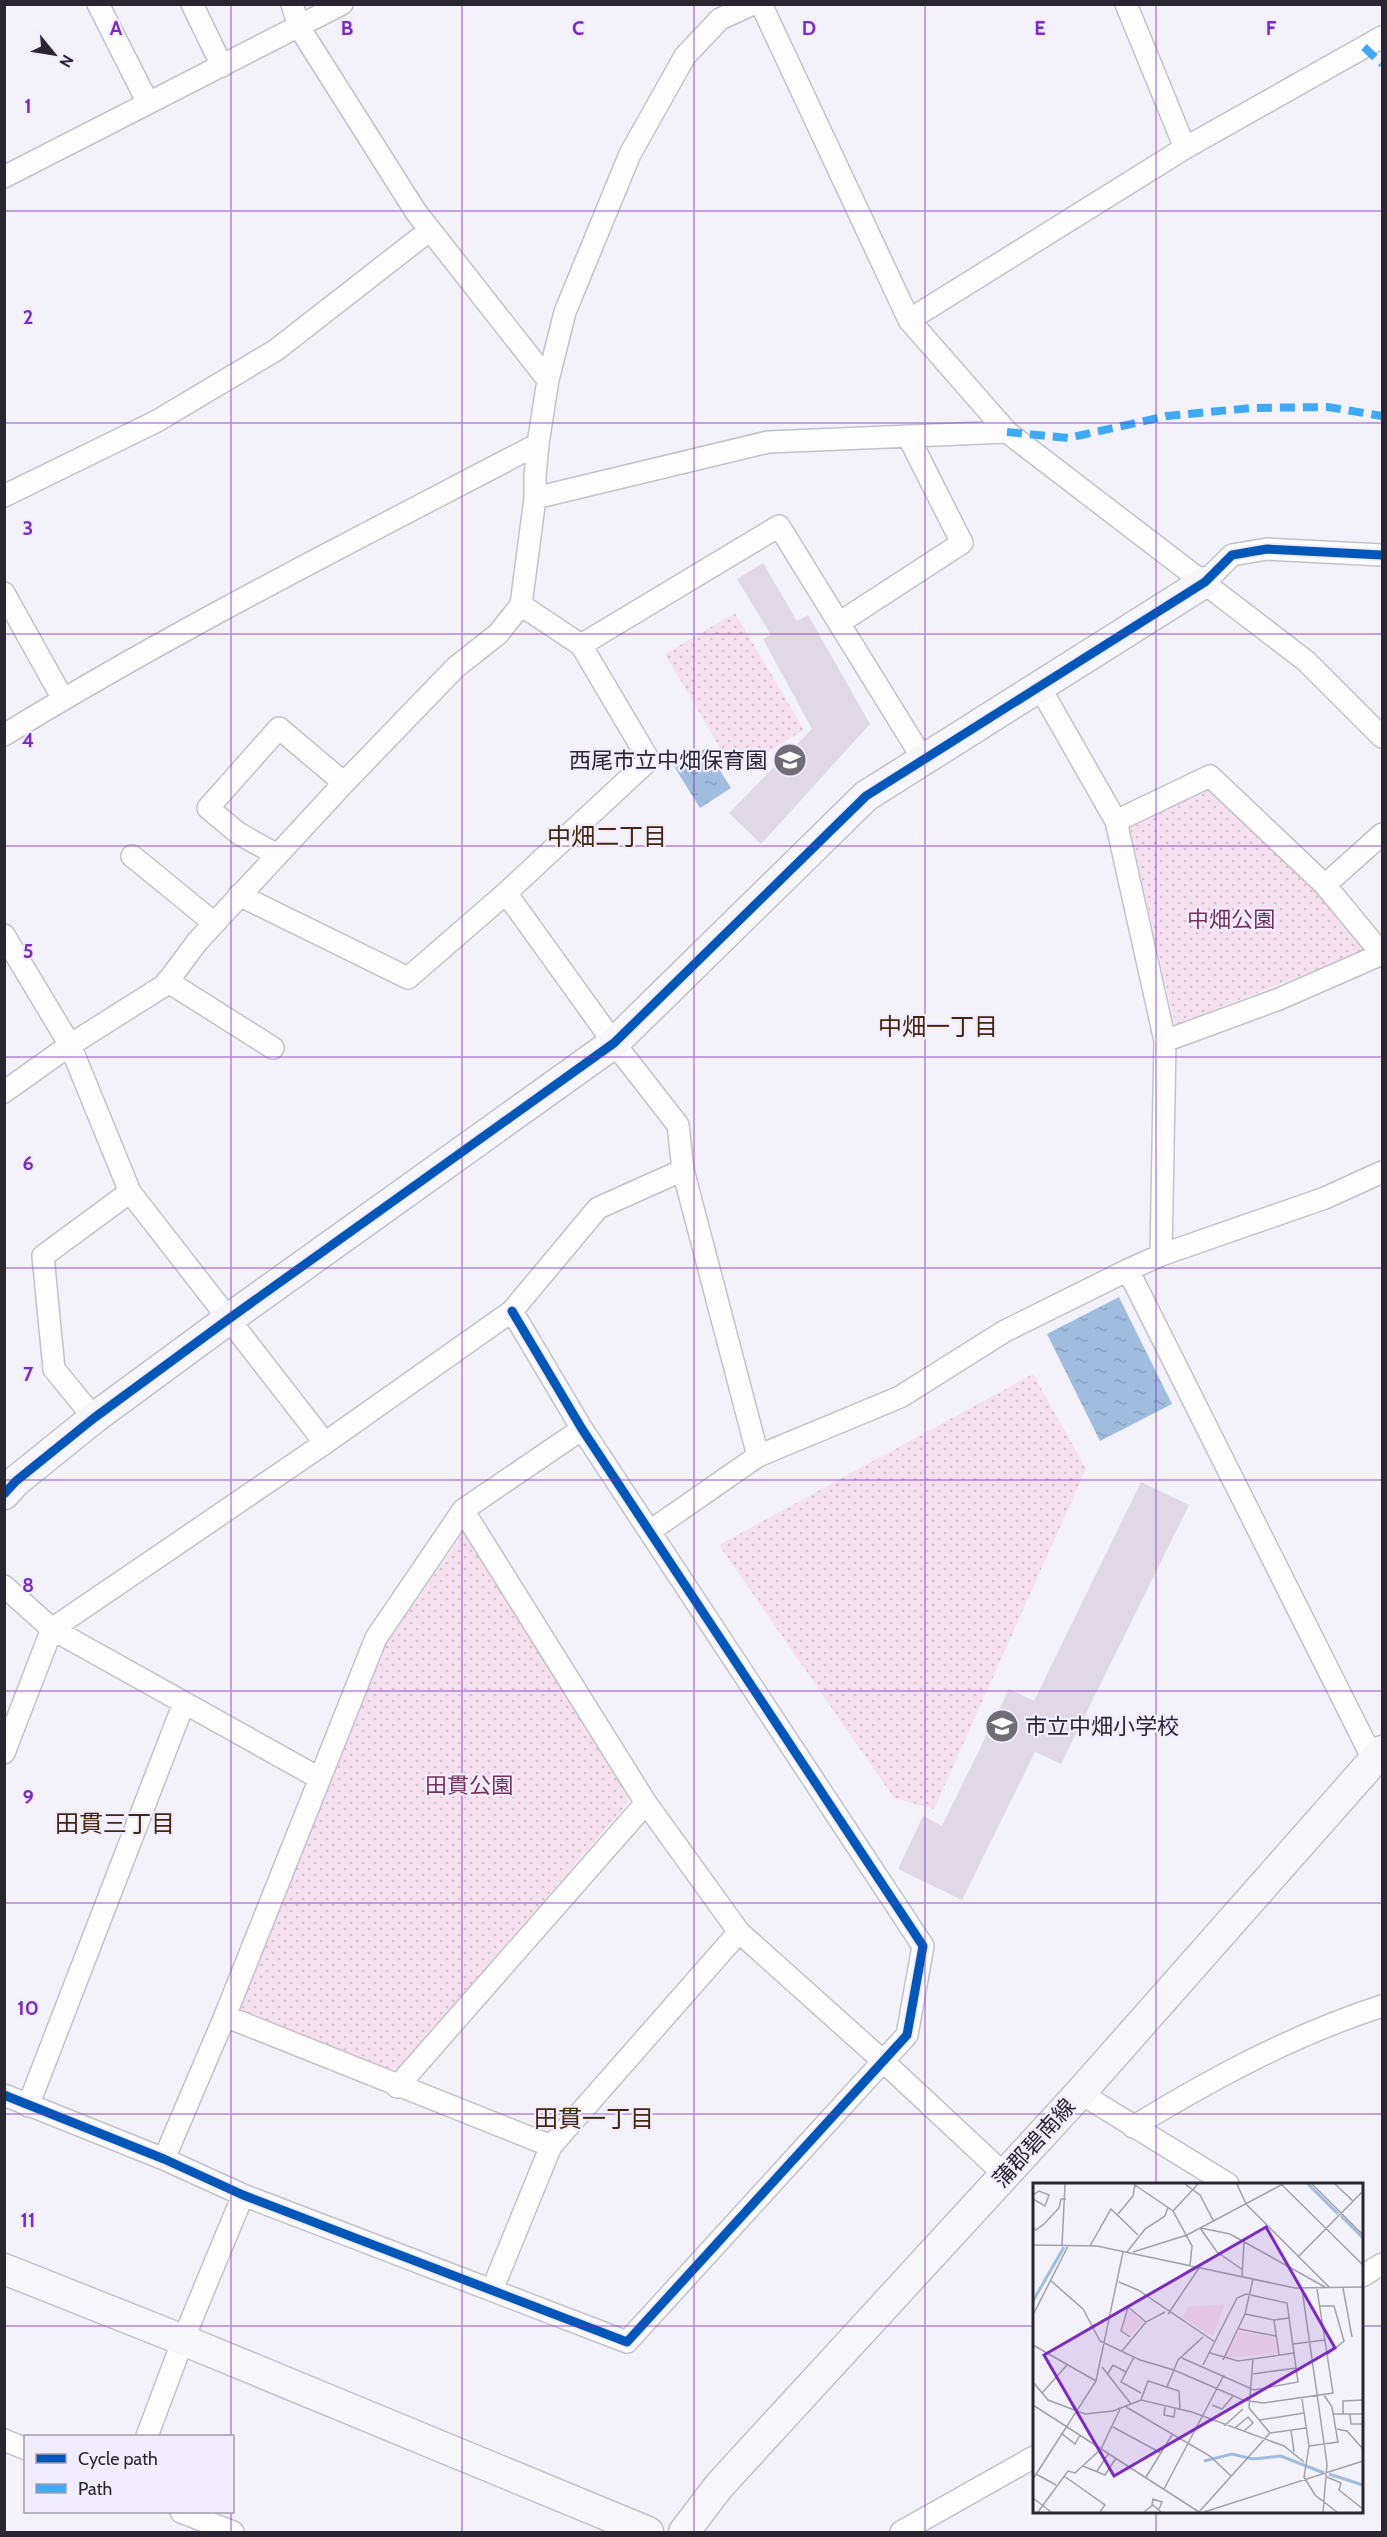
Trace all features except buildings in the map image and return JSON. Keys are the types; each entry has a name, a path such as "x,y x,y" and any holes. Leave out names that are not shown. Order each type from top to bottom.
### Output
{"street":[{"path":"98,4 148,103"},
{"path":"192,4 222,66"},
{"path":"292,4 298,27 416,212 548,380"},
{"path":"4,177 342,4"},
{"path":"4,1092 70,1045 165,986 239,895 456,667 498,634 521,605 535,498 534,475 538,444 548,380 565,312 630,154 685,56 720,19 753,4"},
{"path":"761,4 909,320 1007,432 1306,661 1383,737"},
{"path":"1126,4 1185,148"},
{"path":"909,320 1185,148 1383,37"},
{"path":"4,496 157,421 276,350 430,230"},
{"path":"535,498 768,442 1007,432"},
{"path":"839,623 962,543 908,436"},
{"path":"4,735 63,699 257,592 538,444"},
{"path":"581,645 779,526 923,759"},
{"path":"4,1494 16,1481 94,1418 614,1042 866,796 1205,582 1233,555 1267,549 1383,555"},
{"path":"4,593 63,699"},
{"path":"239,895 408,978 506,893 649,760 581,645 521,605"},
{"path":"1039,686 1116,821 1165,1041 1161,1255"},
{"path":"277,855 238,833 208,808 279,728 344,783"},
{"path":"1116,821 1210,776 1325,885 1383,954 1279,999 1165,1041"},
{"path":"1325,885 1383,834"},
{"path":"132,856 214,923"},
{"path":"506,893 614,1042 678,1125 683,1170 758,1456"},
{"path":"4,935 70,1045 130,1192 325,1443"},
{"path":"167,981 273,1048"},
{"path":"4,1753 52,1629 325,1443 512,1311 598,1208 683,1170"},
{"path":"650,1531 758,1456 900,1397 1005,1331 1128,1270 1161,1255 1325,1198 1383,1172"},
{"path":"94,1418 54,1369 43,1256 130,1192"},
{"path":"1128,1270 1378,1756"},
{"path":"4,2096 164,2159 243,2195 627,2342 907,2035 923,1946 582,1429 512,1311"},
{"path":"164,2159 225,2016 376,1638 463,1509 582,1429"},
{"path":"463,1509 646,1803 739,1932 883,2061 1005,2175"},
{"path":"4,1586 52,1629 319,1778"},
{"path":"28,2106 184,1703"},
{"name":"蒲郡碧南線","path":"684,2532 719,2486 1080,2093 1378,1756"},
{"path":"397,2087 646,1803"},
{"path":"492,2289 551,2146 739,1932"},
{"path":"1133,2127 1243,2063 1338,2020 1383,2006"},
{"path":"225,2016 397,2087 551,2146"},
{"path":"1080,2093 1226,2183"},
{"path":"147,2435 183,2340 243,2195"},
{"path":"4,2269 183,2340 648,2532"},
{"path":"4,2440 24,2447"},
{"path":"901,2532 1033,2458"},
{"path":"186,2513 233,2532"}],"green space":[{"path":"735,613 804,730 734,772 665,654"},
{"name":"中畑公園","path":"1208,789 1316,892 1366,950 1175,1025 1130,828"},
{"path":"1033,1374 1086,1469 934,1809 894,1798 719,1545"},
{"name":"田貫公園","path":"465,1531 629,1791 626,1805 399,2068 383,2071 247,2015 241,2007 385,1645"}],"water":[{"path":"706,748 731,788 700,808 675,768"},
{"path":"1119,1297 1172,1404 1100,1441 1047,1334"}],"marked path":[{"path":"1364,47 1382,64"},
{"path":"1007,432 1068,438 1167,416 1251,408 1328,407 1382,416"}],"cycle path":[{"path":"4,1494 16,1481 94,1418 614,1043 866,796 1205,582 1232,555 1267,549 1382,555"},
{"path":"4,2095 164,2159 243,2195 627,2342 907,2035 923,1946 582,1429 512,1311"}],"place":[{"name":"西尾市立中畑保育園","path":"790,760"},
{"name":"市立中畑小学校","path":"1002,1726"}],"district":[{"name":"中畑二丁目","path":"607,836"},
{"name":"中畑一丁目","path":"938,1026"},
{"name":"田貫三丁目","path":"115,1823"},
{"name":"田貫一丁目","path":"594,2118"}]}
